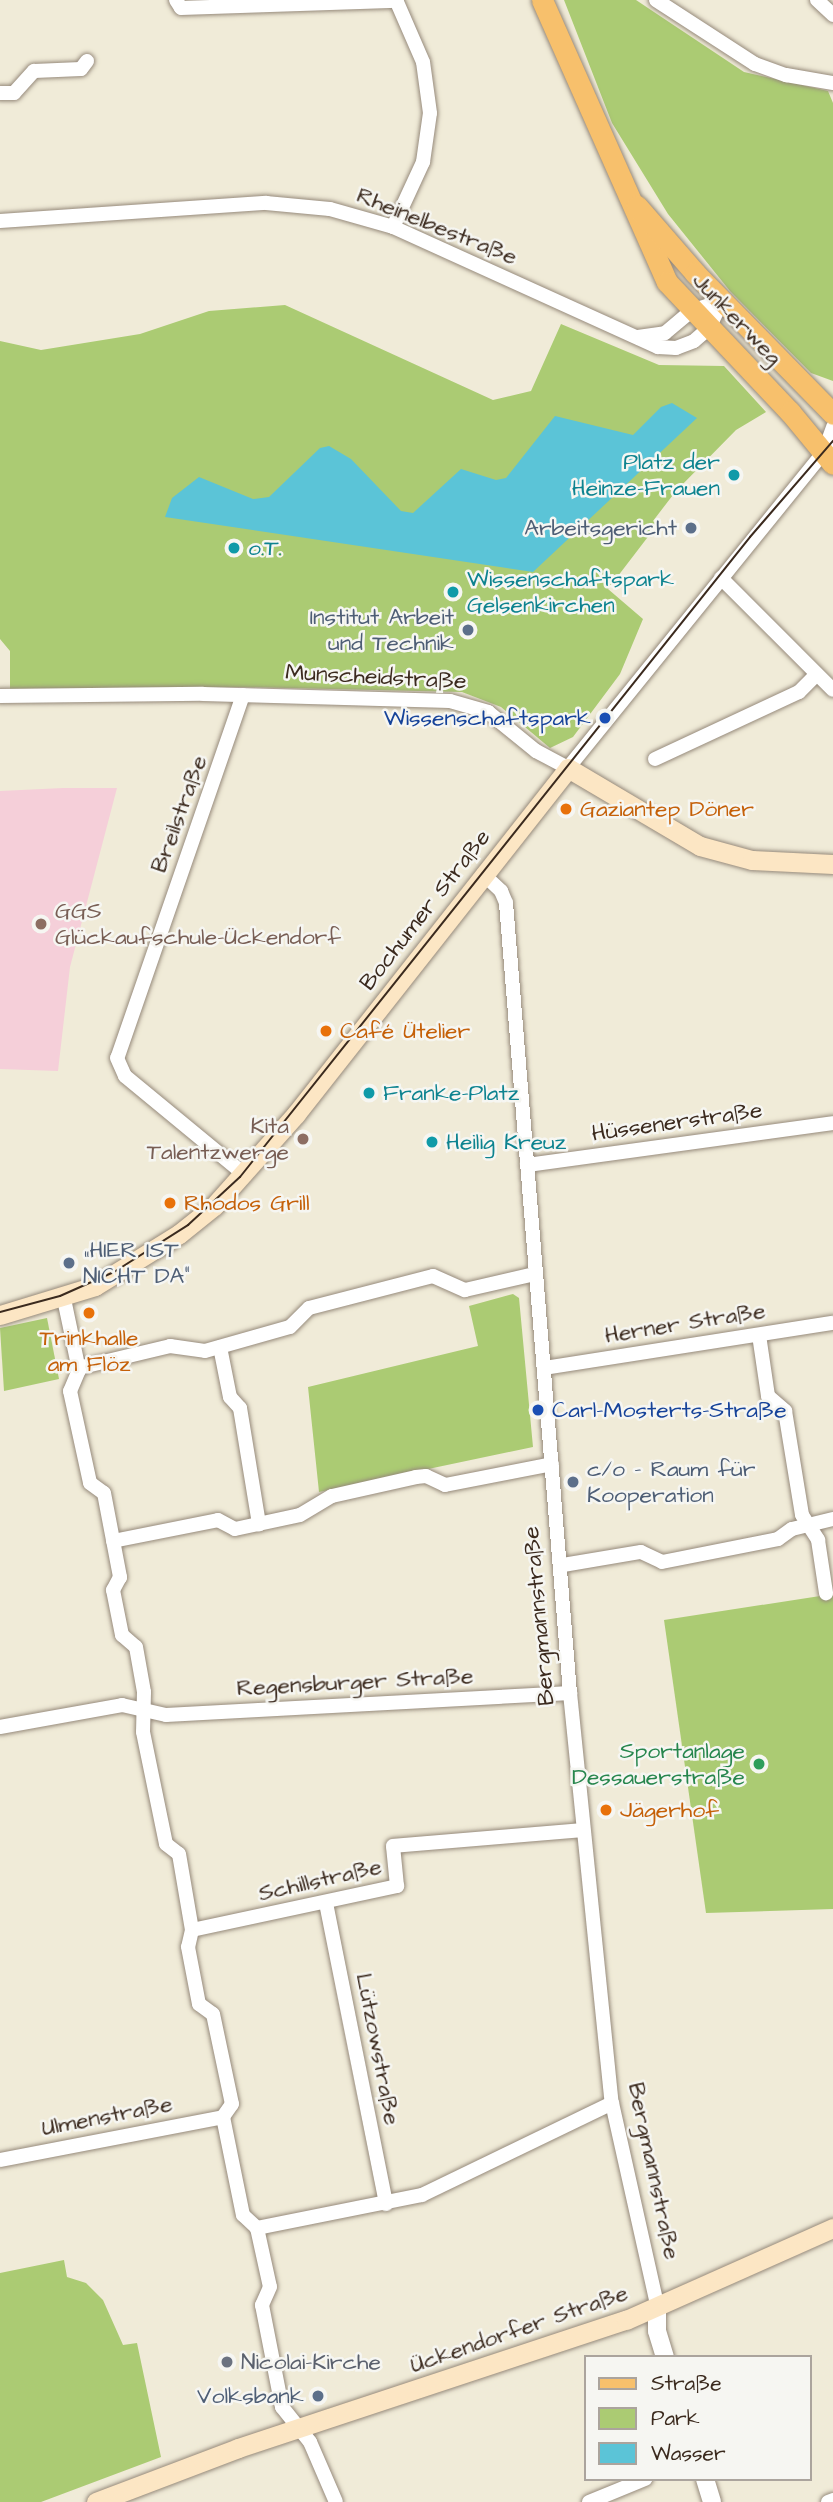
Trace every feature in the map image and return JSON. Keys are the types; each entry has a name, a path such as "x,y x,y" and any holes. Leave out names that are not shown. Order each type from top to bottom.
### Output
{"main road":[{"name":"Junkerweg","path":"542,0 657,265 691,311 830,455"},
{"name":"Junkerweg","path":"629,196 722,301 833,414"},
{"name":"Munscheidstraße","path":"568,768 700,846 752,860 833,864"},
{"name":"Bochumer Straße","path":"0,1315 64,1298 117,1274 179,1234 245,1175 419,960 483,874 568,768"},
{"name":"Ückendorfer Straße","path":"96,2502 301,2428 529,2355 657,2305 833,2228"}],"street":[{"path":"176,0 181,8 396,0 423,62 430,113 423,162 393,227"},
{"path":"656,0 755,64 786,75 833,83"},
{"path":"817,0 833,15"},
{"path":"0,93 14,93 34,71 80,69 87,61"},
{"name":"Rheinelbestraße","path":"0,221 266,203 340,211 393,227 658,347 676,348 709,328"},
{"path":"636,337 665,333 691,311 722,301"},
{"path":"709,328 722,301"},
{"name":"Bochumer Straße","path":"568,768 721,578 830,455 833,428"},
{"path":"721,578 833,690"},
{"path":"655,759 799,692 817,674"},
{"name":"Munscheidstraße","path":"0,696 243,695 470,704 568,768"},
{"name":"Breilstraße","path":"243,695 117,1058 125,1076 245,1175"},
{"name":"Bergmannstraße","path":"483,874 501,891 506,903 535,1274 563,1565 570,1693 582,1830 612,2103 657,2305 657,2331 664,2355"},
{"name":"Hüssenerstraße","path":"527,1165 833,1123"},
{"path":"78,1368 170,1346 205,1350 220,1347 290,1327 309,1308 433,1276 465,1290 535,1274"},
{"path":"64,1298 78,1368 70,1391 90,1483 104,1493 120,1577 113,1590 122,1635 136,1647 144,1708 143,1732 166,1844 179,1854 192,1930 188,1947 199,2004 213,2014 232,2104 223,2117 243,2215 257,2228 270,2287 262,2305 282,2407 301,2428 336,2502"},
{"name":"Herner Straße","path":"544,1368 833,1323"},
{"path":"759,1335 768,1396 785,1411 802,1515 818,1540 826,1593"},
{"path":"220,1347 230,1397 240,1408 259,1524"},
{"path":"113,1541 218,1520 235,1529 259,1524 300,1515 332,1496 416,1477 426,1476 445,1485 552,1464"},
{"path":"563,1565 641,1552 662,1562 778,1539 792,1528 809,1527 833,1519"},
{"name":"Regensburger Straße","path":"0,1727 122,1704 166,1715 570,1693"},
{"name":"Schillstraße","path":"192,1930 397,1886 393,1846 582,1830"},
{"name":"Lützowstraße","path":"326,1903 386,2204"},
{"path":"257,2228 422,2195 612,2103"},
{"name":"Ulmenstraße","path":"0,2160 223,2117"},
{"path":"589,2502 640,2481"},
{"path":"706,2481 712,2502"}],"shaded area":[{"name":"GGS Glückaufschule-Ückendorf","path":"117,788 70,967 58,1071 0,1069 0,791"}],"green space":[{"path":"564,0 636,0 744,72 828,91 833,103 833,381 811,373 730,291 668,214 612,123"},
{"name":"Wissenschaftspark Gelsenkirchen","path":"285,305 493,400 531,391 561,324 659,365 724,366 766,412 736,430 676,491 653,521 657,525 608,589 643,619 620,674 573,737 550,748 501,707 462,692 239,687 10,692 10,651 0,639 0,341 41,350 140,334 209,311"},
{"path":"513,1294 519,1298 533,1447 319,1492 308,1387 478,1346 469,1306"},
{"path":"47,1318 59,1379 4,1391 0,1328"},
{"name":"Sportanlage Dessauerstraße","path":"833,1594 833,1909 706,1913 664,1620"},
{"path":"64,2260 67,2277 86,2283 103,2300 123,2345 137,2343 161,2457 41,2502 0,2502 0,2273"}],"water":[{"path":"672,403 697,418 533,572 165,517 172,498 199,477 253,499 269,497 320,448 329,446 351,459 401,511 413,513 461,469 496,480 506,478 555,416 633,435 661,407"}],"tram line":[{"path":"0,1312 60,1296 114,1272 188,1225 240,1177 750,537 833,441"}],"place":[{"name":"Platz der Heinze-Frauen","path":"734,475"},
{"name":"Arbeitsgericht","path":"691,528"},
{"name":"o.T.","path":"234,548"},
{"name":"Wissenschaftspark Gelsenkirchen","path":"453,592"},
{"name":"Institut Arbeit und Technik","path":"468,630"},
{"name":"Wissenschaftspark","path":"605,718"},
{"name":"Gaziantep Döner","path":"566,809"},
{"name":"GGS Glückaufschule-Ückendorf","path":"41,924"},
{"name":"Café Ütelier","path":"326,1031"},
{"name":"Franke-Platz","path":"369,1093"},
{"name":"Kita Talentzwerge","path":"303,1139"},
{"name":"Heilig Kreuz","path":"432,1142"},
{"name":"Rhodos Grill","path":"170,1203"},
{"name":"„HIER IST NICHT DA“","path":"69,1263"},
{"name":"Trinkhalle am Flöz","path":"89,1313"},
{"name":"Carl-Mosterts-Straße","path":"538,1410"},
{"name":"c/o - Raum für Kooperation","path":"573,1482"},
{"name":"Sportanlage Dessauerstraße","path":"759,1764"},
{"name":"Jägerhof","path":"606,1810"},
{"name":"Nicolai-Kirche","path":"227,2362"},
{"name":"Volksbank","path":"318,2396"}]}
